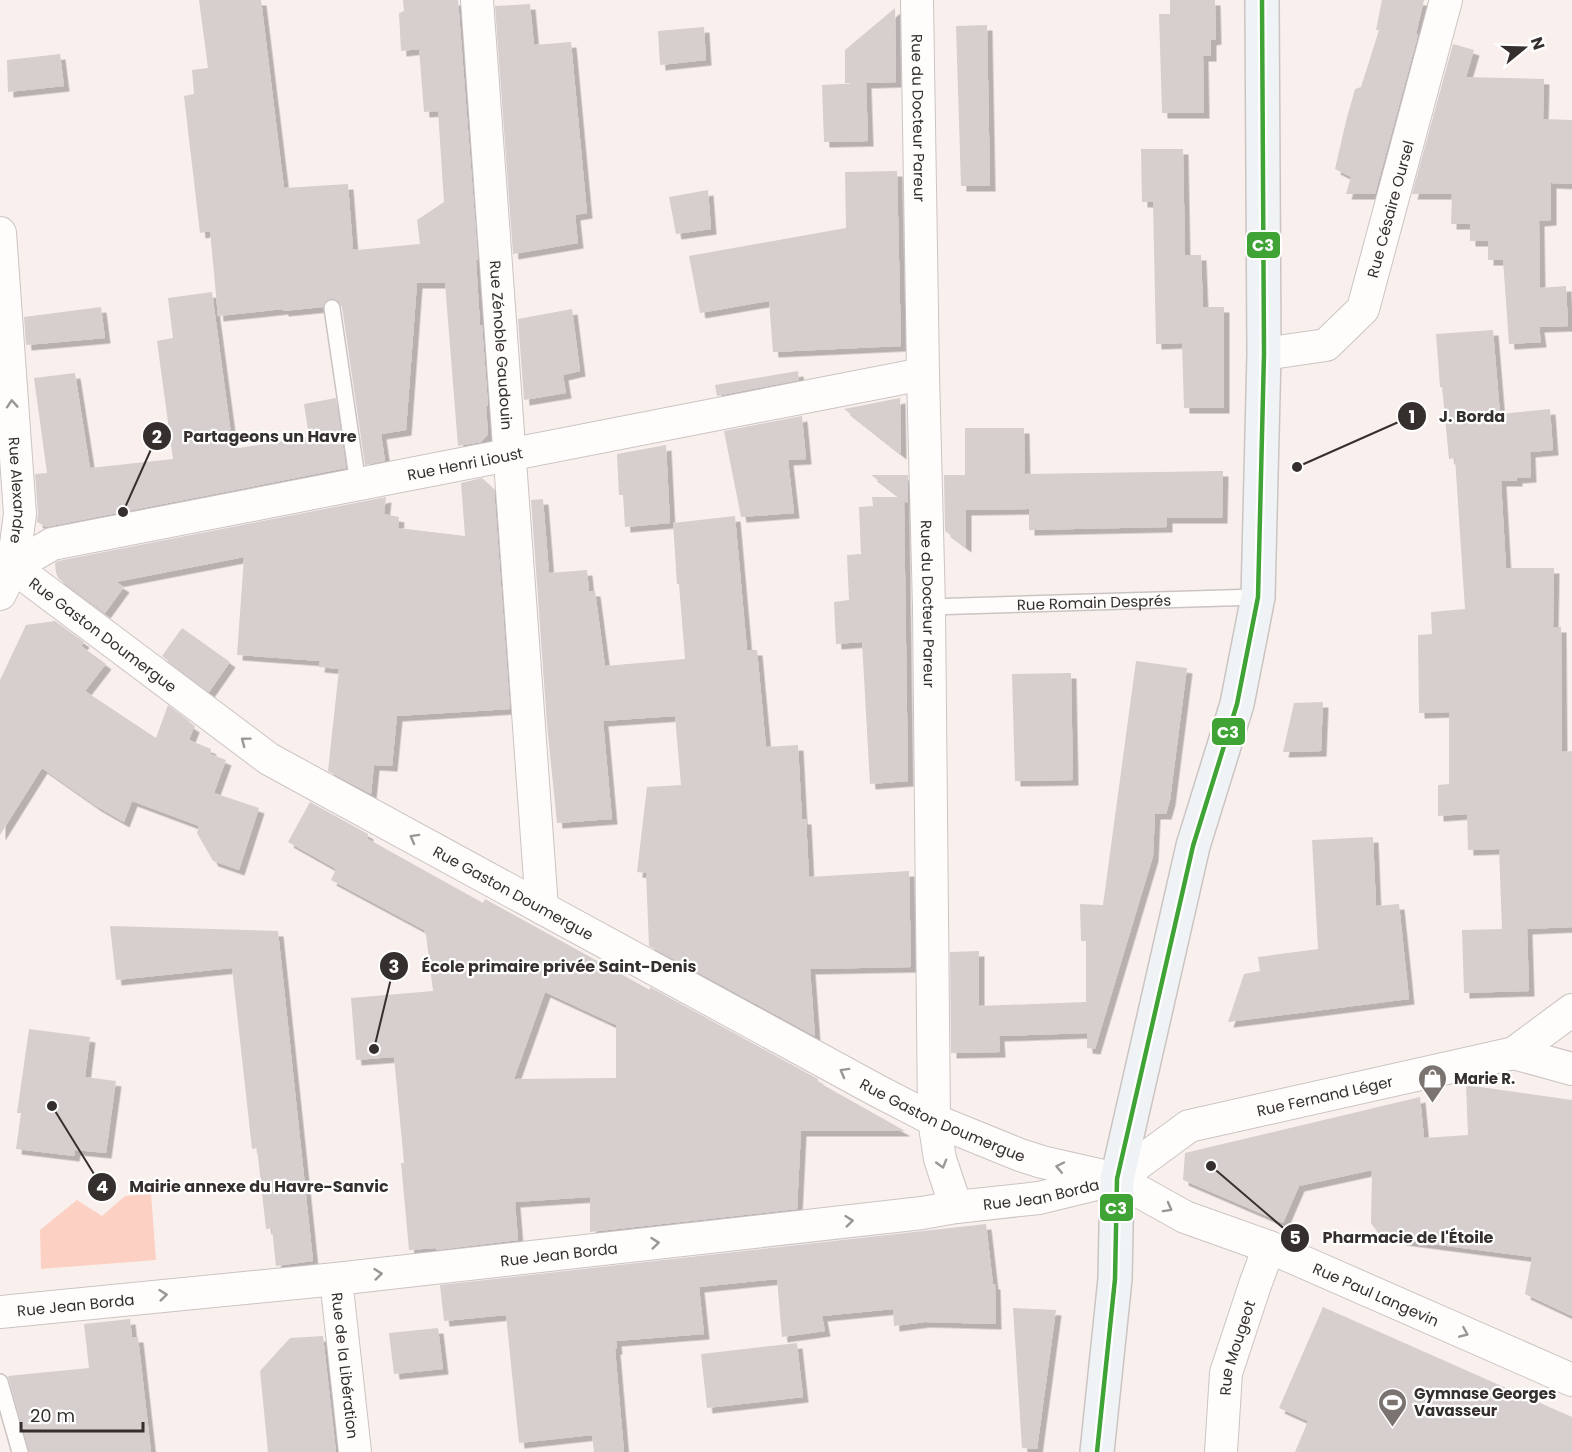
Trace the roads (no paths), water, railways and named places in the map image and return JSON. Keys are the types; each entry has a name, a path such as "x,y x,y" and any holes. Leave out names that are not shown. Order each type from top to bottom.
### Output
{"street":[{"name":"Rue Zénoble Gaudouin","path":"477,0 542,908"},
{"name":"Rue du Docteur Pareur","path":"917,0 929,607 934,1120 940,1159 956,1207"},
{"path":"1097,1452 1114,1279 1117,1179 1193,846 1237,704 1258,597 1264,354 1262,0"},
{"name":"Rue Césaire Oursel","path":"1264,354 1326,345 1363,309 1446,0"},
{"name":"Rue Alexandre","path":"0,233 20,513 4,573"},
{"name":"Rue Henri Lioust","path":"4,573 52,544 923,374"},
{"name":"Rue Gaston Doumergue","path":"4,573 269,759 866,1085 934,1120 1042,1162 1117,1179"},
{"name":"Rue Fernand Léger","path":"1117,1179 1189,1126 1514,1053 1572,1010"},
{"path":"1514,1053 1572,1069"},
{"name":"Rue Jean Borda","path":"0,1312 336,1279 922,1213 1039,1198 1117,1179"},
{"name":"Rue Paul Langevin","path":"1117,1179 1185,1217 1269,1247 1572,1380"},
{"name":"Rue Mougeot","path":"1221,1452 1226,1373 1269,1247"},
{"name":"Rue de la Libération","path":"336,1279 355,1452"}],"lane":[{"path":"332,308 358,484"},
{"name":"Rue Romain Després","path":"929,607 1258,597"},
{"path":"0,1382 20,1452"}],"place":[{"name":"J. Borda","path":"1297,467"},
{"name":"Partageons un Havre","path":"123,512"},
{"name":"École primaire privée Saint-Denis","path":"374,1049"},
{"name":"Marie R.","path":"1433,1104"},
{"name":"Mairie annexe du Havre-Sanvic","path":"52,1106"},
{"name":"Pharmacie de l'Étoile","path":"1211,1166"},
{"name":"Gymnase Georges Vavasseur","path":"1393,1428"}]}
